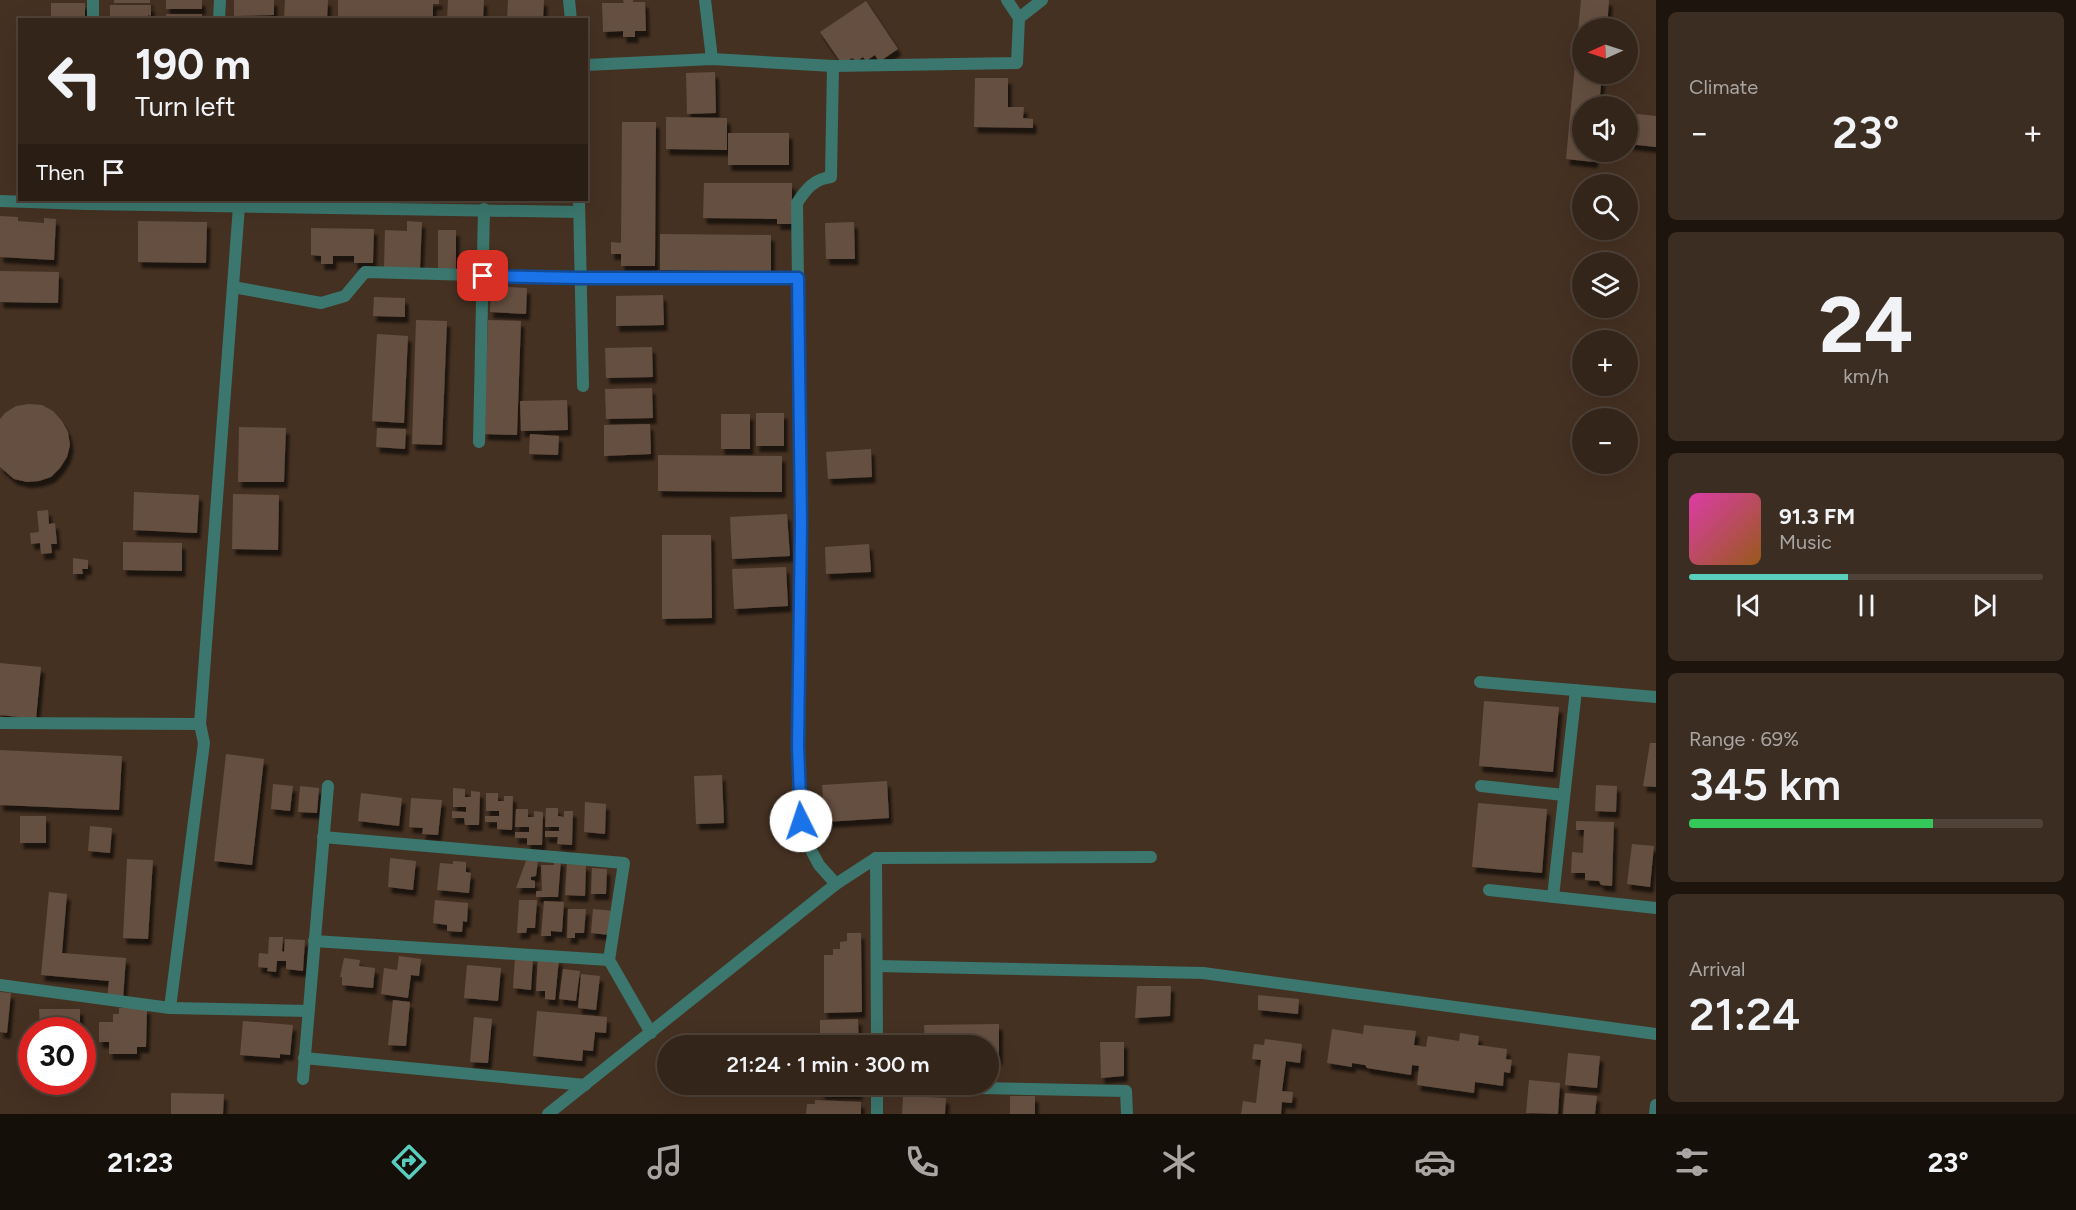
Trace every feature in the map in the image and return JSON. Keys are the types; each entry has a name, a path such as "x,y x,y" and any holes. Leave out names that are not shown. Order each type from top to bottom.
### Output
{"street":[{"path":"93,0 93,18"},
{"path":"219,18 220,0"},
{"path":"569,0 571,18"},
{"path":"705,0 711,59"},
{"path":"588,65 711,59 833,66 1017,63 1019,18 1007,0"},
{"path":"1019,18 1042,0"},
{"path":"833,66 831,177 807,187 797,203 801,524 799,809 802,833 819,865 836,884"},
{"path":"0,201 214,202 239,206 417,204 484,209 579,206 583,386"},
{"path":"170,1008 204,744 200,724 239,206"},
{"path":"479,442 484,209"},
{"path":"233,287 321,303 345,296 365,272 580,278 798,278"},
{"path":"1480,682 1656,697"},
{"path":"1553,897 1576,690"},
{"path":"0,723 200,724"},
{"path":"303,1079 328,786"},
{"path":"1481,786 1564,795"},
{"path":"323,837 624,863 609,960 651,1033"},
{"path":"548,1114 836,884 876,858 1151,857"},
{"path":"876,858 877,1035"},
{"path":"1490,890 1656,908"},
{"path":"314,941 609,960"},
{"path":"877,966 1203,974 1656,1034"},
{"path":"0,985 170,1008 308,1011"},
{"path":"304,1058 585,1085"},
{"path":"999,1088 1126,1091 1127,1114"},
{"path":"877,1095 877,1114"},
{"path":"1655,1114 1656,1105"}],"building":[{"path":"114,0 150,0 150,3 114,3"},
{"path":"166,0 202,0 202,9 166,9"},
{"path":"234,0 274,0 274,15 234,16"},
{"path":"285,0 328,0 327,18 284,18"},
{"path":"338,0 439,0 439,4 433,4 433,18 338,18"},
{"path":"448,0 484,0 483,18 447,18"},
{"path":"508,0 544,0 543,18 507,18"},
{"path":"623,0 645,2 646,31 635,31 635,37 623,37 623,31 603,32 602,3 624,3"},
{"path":"1581,0 1609,0 1608,18 1579,18"},
{"path":"866,1 898,49 879,62 875,55 866,61 863,57 857,61 852,58 842,64 820,32"},
{"path":"51,3 85,3 85,18 51,18"},
{"path":"110,5 151,5 151,16 148,15 148,18 110,18"},
{"path":"166,14 202,14 202,18 166,18"},
{"path":"715,72 716,113 687,114 686,73"},
{"path":"975,78 1008,78 1008,107 1024,107 1023,118 1033,119 1033,128 974,127"},
{"path":"1573,84 1601,84 1600,96 1572,96 1572,160 1566,159"},
{"path":"1638,114 1656,116 1656,147 1638,145"},
{"path":"666,117 727,118 727,150 666,149"},
{"path":"622,122 656,122 655,266 621,266 621,254 611,254 611,242 621,243"},
{"path":"728,133 789,133 789,165 728,165"},
{"path":"704,183 792,183 792,224 777,224 777,219 703,218"},
{"path":"0,216 18,217 18,221 44,223 44,218 56,219 54,260 0,257"},
{"path":"138,221 207,222 206,263 138,262"},
{"path":"407,221 422,222 420,269 384,267 385,230 407,231"},
{"path":"854,222 855,259 826,259 825,223"},
{"path":"311,228 374,229 373,263 354,263 354,256 333,256 333,264 321,264 321,256 311,255"},
{"path":"438,230 456,230 456,269 438,269"},
{"path":"660,234 771,235 771,276 733,276 734,271 660,270"},
{"path":"0,271 59,272 58,303 0,302"},
{"path":"491,286 527,288 526,314 490,312"},
{"path":"663,295 664,325 616,326 616,296"},
{"path":"374,297 405,298 405,317 373,316"},
{"path":"416,320 447,321 442,445 412,444"},
{"path":"488,320 521,321 517,435 484,434"},
{"path":"377,334 408,336 404,423 372,421"},
{"path":"652,347 653,377 606,378 605,348"},
{"path":"652,388 653,418 606,419 605,389"},
{"path":"567,400 568,430 521,431 520,401"},
{"path":"42,405 53,411 68,432 70,445 67,457 51,477 27,482 14,479 0,467 0,419 16,406"},
{"path":"756,413 784,413 784,446 756,446"},
{"path":"721,414 750,414 750,449 721,449"},
{"path":"650,424 651,454 604,456 604,425"},
{"path":"239,427 286,428 284,482 238,482"},
{"path":"377,428 406,429 405,449 376,447"},
{"path":"530,434 559,436 558,455 529,454"},
{"path":"871,449 872,477 828,479 826,452"},
{"path":"658,455 782,456 782,492 658,491"},
{"path":"134,492 199,495 197,533 133,530"},
{"path":"233,494 279,495 278,550 232,549"},
{"path":"48,510 49,524 55,523 57,544 51,544 52,553 41,554 40,543 31,544 30,533 39,532 37,511"},
{"path":"787,514 790,556 732,559 730,517"},
{"path":"662,535 711,535 712,618 662,619"},
{"path":"123,542 182,543 182,571 123,570"},
{"path":"869,544 871,572 826,574 825,547"},
{"path":"73,558 88,560 88,569 82,569 83,574 73,574"},
{"path":"786,567 788,606 734,609 732,569"},
{"path":"0,663 41,667 36,719 0,715"},
{"path":"1484,701 1559,707 1553,772 1479,766"},
{"path":"1650,743 1656,743 1656,787 1643,786"},
{"path":"0,750 122,756 119,810 0,805"},
{"path":"226,754 264,759 252,865 214,861"},
{"path":"722,775 724,823 696,824 694,776"},
{"path":"887,781 889,818 825,822 822,785"},
{"path":"273,784 293,786 290,811 271,809"},
{"path":"1596,785 1617,786 1616,812 1595,811"},
{"path":"300,786 319,788 317,813 298,812"},
{"path":"453,788 465,789 465,797 471,797 471,791 480,792 479,825 465,825 464,818 452,818 452,811 466,812 466,807 453,807"},
{"path":"361,793 402,798 399,826 358,821"},
{"path":"486,793 498,793 498,801 504,801 504,796 513,796 512,830 497,829 497,822 485,822 485,816 499,816 499,811 486,811"},
{"path":"411,798 442,800 438,835 422,834 423,828 409,827"},
{"path":"585,802 606,804 605,834 584,832"},
{"path":"1478,803 1547,809 1542,873 1472,867"},
{"path":"546,808 558,808 558,816 564,817 564,811 573,811 572,845 557,844 558,837 545,837 545,831 559,831 559,827 545,827"},
{"path":"516,809 528,809 528,817 534,817 534,811 543,812 542,845 527,845 527,838 515,838 515,832 529,832 529,827 515,827"},
{"path":"20,816 46,816 46,843 20,843"},
{"path":"1576,821 1614,822 1612,886 1601,885 1599,881 1585,880 1585,873 1571,873 1572,852 1583,853 1584,830 1576,830"},
{"path":"90,826 112,828 110,853 88,851"},
{"path":"1632,844 1654,846 1650,887 1627,884"},
{"path":"390,858 416,861 413,890 388,887"},
{"path":"127,859 153,860 148,939 123,938"},
{"path":"538,860 536,876 531,877 531,880 535,881 535,888 516,888 526,861"},
{"path":"554,860 561,860 558,897 536,897 536,891 542,891 541,865 554,865"},
{"path":"453,861 466,862 466,872 471,873 469,893 437,890 440,863 453,864"},
{"path":"567,864 586,865 585,896 565,895"},
{"path":"592,868 607,869 606,894 591,894"},
{"path":"49,892 67,894 62,953 126,958 123,999 107,998 109,981 41,975"},
{"path":"435,900 468,903 467,922 463,921 462,932 447,931 447,925 433,923"},
{"path":"519,900 537,900 535,928 527,928 526,933 517,933"},
{"path":"544,901 564,902 562,932 551,931 551,936 541,936"},
{"path":"568,909 586,909 584,933 575,933 575,938 567,938"},
{"path":"593,909 615,911 610,935 591,933"},
{"path":"847,933 861,933 862,1012 824,1013 824,955 833,955 833,949 840,949 840,942 847,941"},
{"path":"269,937 283,937 282,951 284,952 285,939 305,940 303,971 286,969 286,961 277,961 276,972 258,967 259,953 268,954"},
{"path":"399,956 421,959 419,976 411,975 408,998 381,994 384,968 397,970"},
{"path":"515,957 533,958 531,990 513,988"},
{"path":"344,958 360,960 359,966 375,968 373,988 342,985 342,977 340,977"},
{"path":"538,958 559,959 555,1000 545,999 545,991 536,991"},
{"path":"467,965 501,968 498,1001 464,998"},
{"path":"563,969 580,971 576,1001 559,999"},
{"path":"581,974 600,976 596,1010 578,1008"},
{"path":"1137,986 1171,986 1170,1016 1135,1018"},
{"path":"0,992 11,993 7,1033 0,1032"},
{"path":"1258,995 1299,999 1298,1014 1258,1010"},
{"path":"393,1000 410,1002 406,1046 388,1045"},
{"path":"119,1008 147,1008 146,1047 137,1047 137,1054 109,1054 109,1042 99,1042 99,1022 113,1022 113,1014 119,1014"},
{"path":"39,1009 80,1009 80,1017 39,1017"},
{"path":"537,1011 607,1017 606,1033 595,1032 593,1051 583,1050 582,1061 533,1056"},
{"path":"474,1017 492,1019 488,1063 470,1062"},
{"path":"858,1019 859,1035 820,1035 820,1020"},
{"path":"243,1021 293,1025 290,1055 280,1054 280,1058 240,1055"},
{"path":"999,1024 999,1035 924,1035 924,1025"},
{"path":"1364,1025 1416,1031 1414,1045 1426,1047 1428,1036 1459,1041 1460,1033 1479,1036 1478,1045 1507,1049 1506,1059 1512,1060 1510,1073 1504,1072 1503,1086 1475,1082 1474,1093 1417,1085 1419,1066 1412,1065 1411,1075 1367,1068 1365,1065 1352,1063 1352,1067 1327,1063 1332,1029 1363,1034"},
{"path":"1265,1039 1302,1044 1300,1063 1286,1061 1282,1091 1293,1092 1292,1103 1282,1102 1281,1114 1241,1114 1243,1101 1256,1103 1261,1060 1252,1059 1254,1044 1264,1045"},
{"path":"1100,1042 1124,1042 1124,1076 1101,1078"},
{"path":"1568,1053 1600,1056 1597,1088 1565,1085"},
{"path":"1529,1080 1560,1083 1558,1114 1526,1113"},
{"path":"171,1093 224,1094 223,1114 171,1114"},
{"path":"1565,1093 1597,1096 1595,1114 1563,1114"},
{"path":"903,1096 946,1098 945,1114 902,1114"},
{"path":"1010,1096 1035,1096 1035,1114 1010,1114"},
{"path":"815,1100 861,1102 861,1114 806,1114 807,1104 815,1104"}],"route":[{"path":"483,276 798,278 801,524 798,747 801,821"}]}
